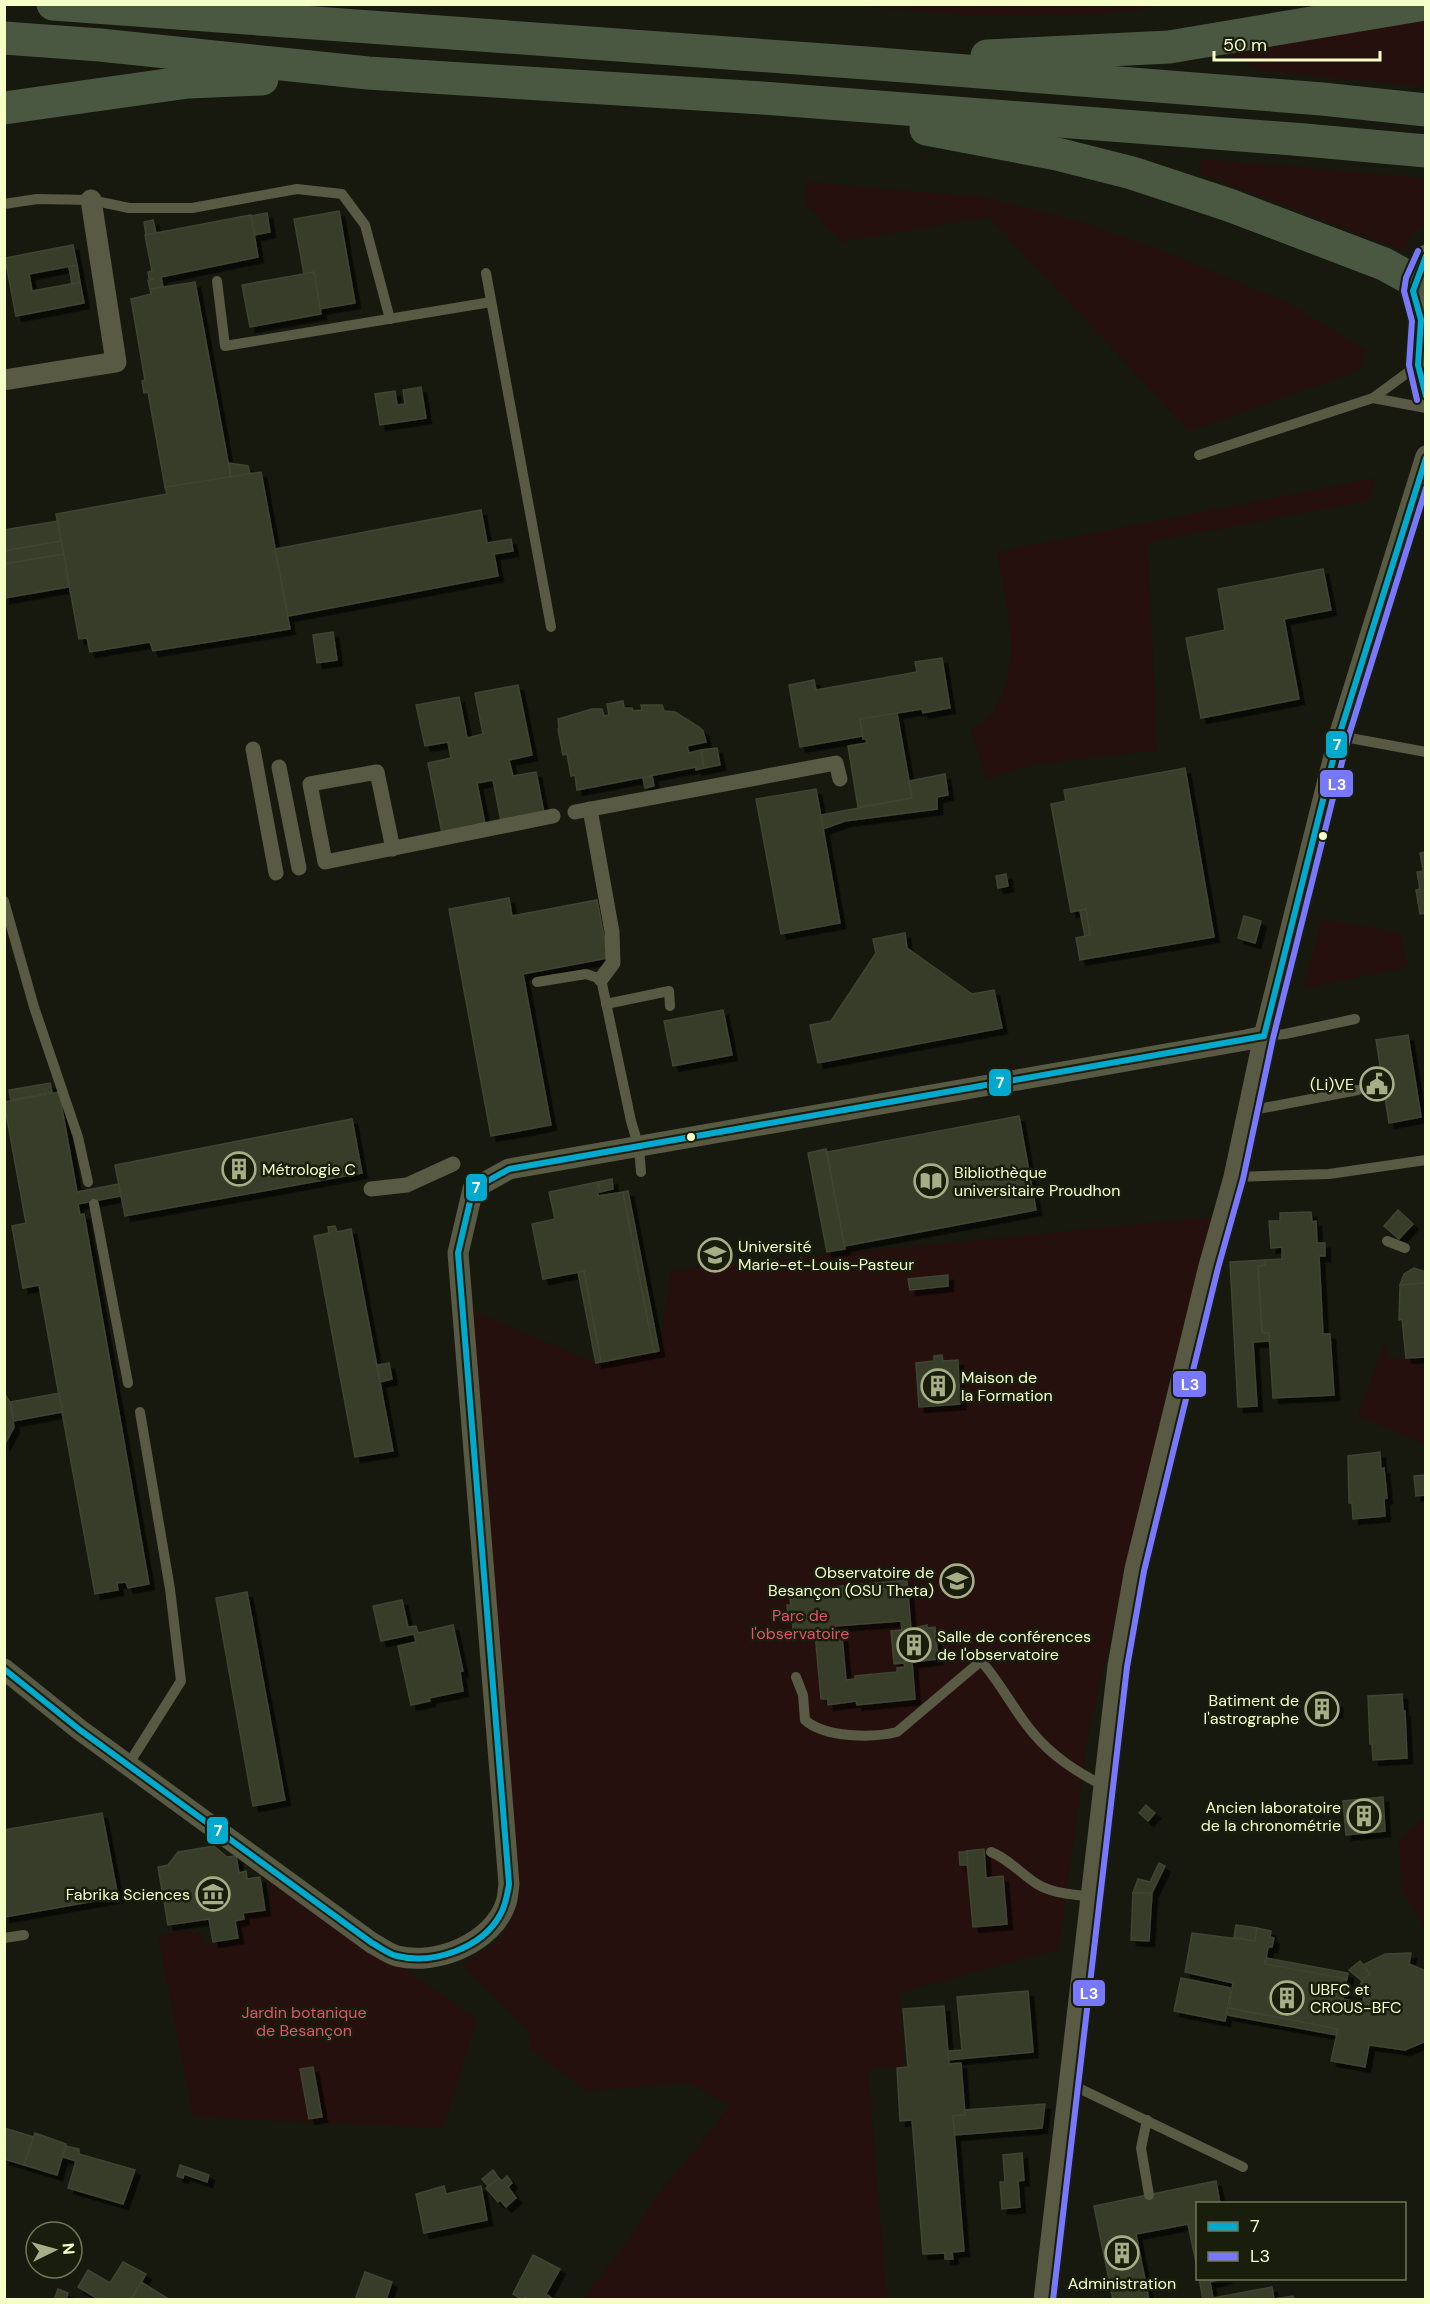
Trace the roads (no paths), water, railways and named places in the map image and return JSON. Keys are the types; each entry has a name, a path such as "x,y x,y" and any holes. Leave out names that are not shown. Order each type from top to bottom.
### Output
{"highway":[{"path":"53,4 866,63 1322,99 1425,110"},
{"path":"307,4 440,32"},
{"path":"866,63 1169,47 1425,4"},
{"path":"4,38 100,45 368,73 762,99 1425,151"},
{"path":"4,108 188,82 368,73"},
{"path":"762,99 1057,154 1132,173 1229,205 1384,264 1420,268"}],"street":[{"path":"4,380 116,362 91,201"},
{"path":"1420,268 1413,291 1423,322 1418,365 1425,398"},
{"path":"1044,2300 1118,1666 1135,1569 1209,1266 1234,1177 1264,1036 1339,736 1425,456"},
{"path":"253,749 276,873"},
{"path":"602,979 613,963 612,932 582,811 836,763 840,779"},
{"path":"279,767 299,868"},
{"path":"393,849 377,772 310,784 325,861 393,849 553,816"},
{"path":"4,1669 128,1765 372,1943 396,1956 428,1959 455,1952 490,1928 506,1904 508,1884 458,1253 473,1189 509,1169 639,1148 1264,1036"},
{"path":"371,1189 406,1185 453,1164"}],"lane":[{"path":"4,204 37,199 91,201 129,208 192,208 297,189 342,194 365,225 390,319"},
{"path":"486,273 551,627"},
{"path":"217,280 225,346 491,302"},
{"path":"1198,455 1373,398 1418,365"},
{"path":"1373,398 1425,408"},
{"path":"1339,736 1425,752"},
{"path":"4,901 34,1007 78,1137 88,1182"},
{"path":"537,982 586,974 602,979 631,1120 639,1148 640,1172"},
{"path":"606,1004 669,991 670,1006"},
{"path":"1264,1036 1285,1034 1355,1019"},
{"path":"1248,1111 1358,1090"},
{"path":"1234,1177 1329,1174 1425,1160"},
{"path":"94,1204 128,1383"},
{"path":"1387,1241 1405,1248"},
{"path":"128,1765 181,1681 170,1589 140,1412"},
{"path":"796,1677 803,1695 805,1720 810,1725 843,1733 883,1736 897,1732 981,1661 994,1675 1041,1743 1076,1772 1104,1786"},
{"path":"991,1852 1015,1865 1039,1886 1053,1891 1092,1897"},
{"path":"4,1938 24,1935"},
{"path":"1070,2084 1244,2167"},
{"path":"1147,2120 1141,2148 1149,2195"}],"place":[{"name":"(Li)VE","path":"1377,1084"},
{"name":"Métrologie C","path":"239,1169"},
{"name":"Bibliothèque universitaire Proudhon","path":"931,1181"},
{"name":"Université Marie-et-Louis-Pasteur","path":"715,1255"},
{"name":"Maison de la Formation","path":"938,1386"},
{"name":"Observatoire de Besançon (OSU Theta)","path":"957,1581"},
{"name":"Salle de conférences de l'observatoire","path":"914,1645"},
{"name":"Batiment de l'astrographe","path":"1322,1709"},
{"name":"Ancien laboratoire de la chronométrie","path":"1364,1816"},
{"name":"Fabrika Sciences","path":"213,1894"},
{"name":"UBFC et CROUS-BFC","path":"1287,1998"},
{"name":"Administration","path":"1122,2253"}],"park label":[{"name":"Parc de l'observatoire","path":"800,1624"},
{"name":"Jardin botanique de Besançon","path":"304,2021"}]}
